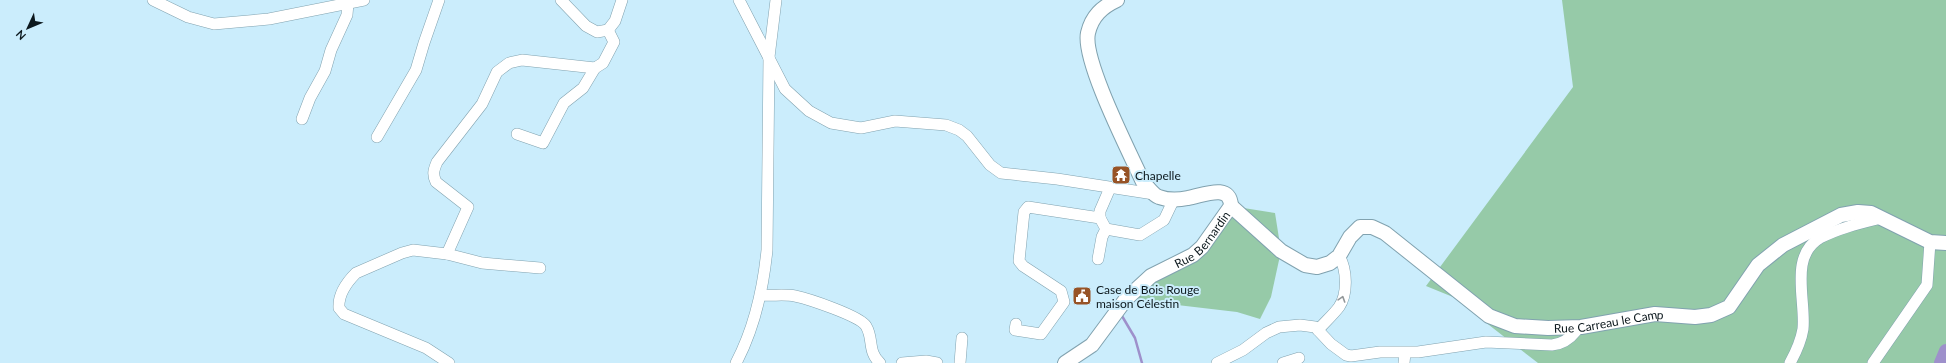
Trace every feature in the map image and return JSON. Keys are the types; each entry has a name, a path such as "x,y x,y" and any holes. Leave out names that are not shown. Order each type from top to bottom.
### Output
{"main road":[{"path":"1117,0 1105,6 1093,18 1088,34 1089,53 1096,75 1143,182 1154,194"},
{"name":"Rue Bernardin","path":"1064,363 1092,345 1126,299 1151,276 1193,255 1202,247 1232,206 1231,199 1225,193 1216,192 1174,199 1164,199 1154,194"},
{"path":"1232,206 1281,250 1304,265 1317,267 1330,263 1339,256"},
{"name":"Rue Carreau le Camp","path":"1339,256 1350,237 1360,227 1372,227 1385,233 1489,316 1515,326 1575,328 1655,314 1695,317 1711,315 1729,307 1758,265 1783,245 1841,215 1858,212 1871,213 1930,242 1946,243"}],"street":[{"path":"153,0 188,17 214,24 268,20 364,0"},
{"path":"376,137 416,70 439,0"},
{"path":"561,0 586,26 597,32 608,30 615,21 622,0"},
{"path":"739,0 785,89 809,111 832,123 861,128 896,121 946,125 959,130 966,136 990,165 1001,173 1057,179 1154,194"},
{"path":"736,363 745,346 761,296 766,258 769,56 776,0"},
{"path":"302,119 310,98 325,71 331,50 347,15 348,3"},
{"path":"518,134 543,143 564,104 583,88 595,68 603,63 614,42 608,30"},
{"path":"447,254 468,206 444,190 436,182 434,177 434,169 437,162 482,104 497,72 508,63 522,60 595,68"},
{"path":"1106,229 1100,218 1100,212 1110,188"},
{"path":"1106,229 1140,235 1164,220 1174,199"},
{"path":"1016,324 1015,330 1041,334 1064,302 1061,291 1019,261 1024,212 1028,208 1100,218"},
{"path":"1790,363 1796,351 1802,330 1804,306 1801,275 1803,260 1808,249 1820,238 1881,218"},
{"path":"1098,259 1102,236 1106,229"},
{"path":"1873,363 1927,284 1930,242"},
{"path":"449,363 426,348 344,314 339,308 338,298 356,272 402,252 413,250 447,254 482,263 540,268"},
{"path":"1318,330 1340,306 1345,291 1343,262 1339,256"},
{"path":"761,296 795,296 848,314 866,325 869,332 872,350 875,358 880,363"},
{"path":"1217,363 1236,359 1266,333 1279,327 1311,325 1318,330 1325,340 1346,355 1393,352 1404,358 1486,342 1560,344 1573,335 1575,328"},
{"path":"960,363 962,338"},
{"path":"1283,363 1299,358"},
{"path":"902,363 926,361 937,363"}],"green space":[{"path":"1562,0 1946,0 1946,363 1538,363 1453,297 1426,286 1573,87"},
{"path":"1231,206 1275,213 1281,251 1271,297 1260,319 1237,312 1126,299 1193,255"}],"waterway":[{"path":"1122,316 1135,338 1142,363"},
{"path":"1941,363 1946,351"}],"place":[{"name":"Chapelle","path":"1121,175"},
{"name":"Case de Bois Rouge maison Célestin","path":"1082,296"}]}
